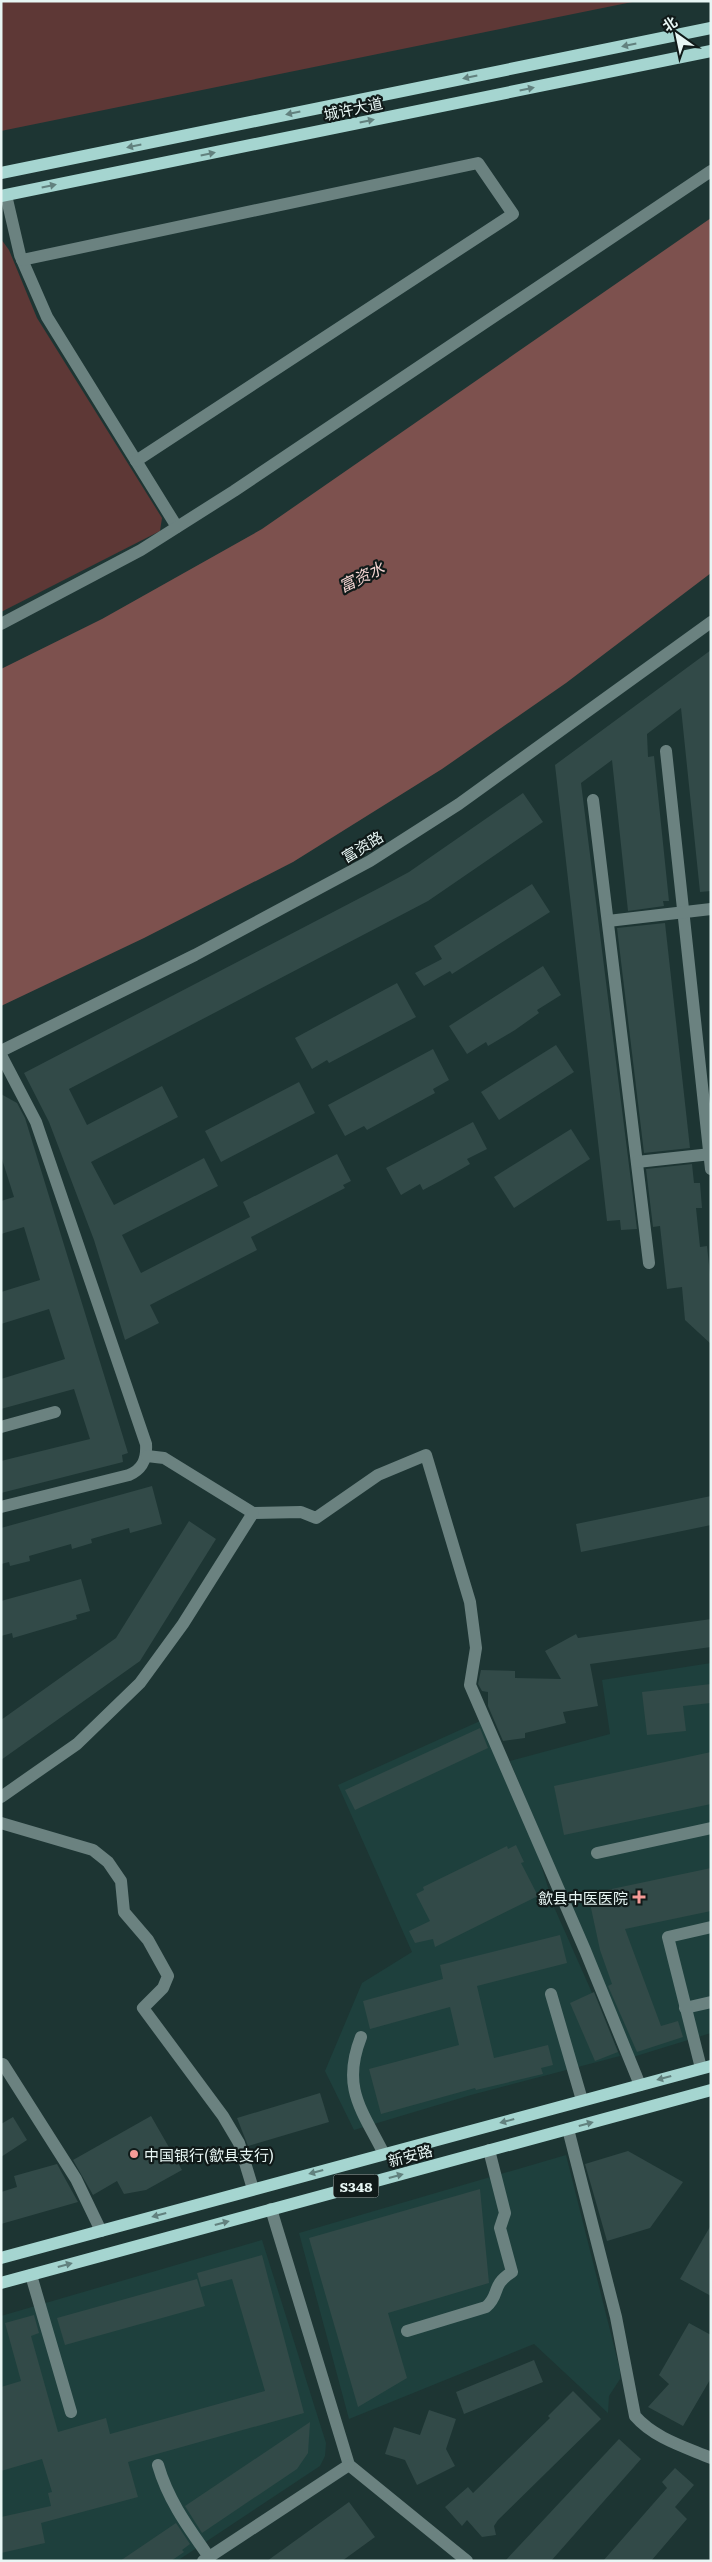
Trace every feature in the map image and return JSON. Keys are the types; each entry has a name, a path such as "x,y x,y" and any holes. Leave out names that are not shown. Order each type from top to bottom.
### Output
{"main road":[{"name":"城许大道","path":"1,173 711,28"},
{"name":"城许大道","path":"3,196 711,51"},
{"name":"新安路","path":"1,2258 706,2067"},
{"name":"新安路","path":"1,2283 711,2090"}],"street":[{"path":"22,260 478,163 513,214 136,461"},
{"path":"1,624 140,550 177,527 711,171"},
{"path":"3,196 22,260 47,317 177,527"},
{"name":"富资路","path":"1,1051 195,955 370,861 459,804 711,622"},
{"path":"666,751 711,1169"},
{"path":"593,800 649,1263"},
{"path":"608,921 711,910"},
{"path":"1,1056 36,1122 146,1444 147,1456 145,1462 129,1475 1,1507"},
{"path":"637,1162 710,1154"},
{"path":"1,1427 55,1412"},
{"path":"147,1456 164,1458 254,1513 301,1512 316,1518 378,1475 426,1455 470,1602 476,1648 470,1685 585,1950 640,2085"},
{"path":"1,1797 77,1744 140,1683 184,1624 254,1513"},
{"path":"1,1823 93,1850 108,1862 121,1881 124,1912 148,1940 168,1976 163,1988 143,2008 222,2116 238,2143 253,2189"},
{"path":"597,1852 711,1828"},
{"path":"706,2067 685,2008 668,1937 711,1927"},
{"path":"551,1994 582,2100"},
{"path":"685,2008 711,2002"},
{"path":"360,2037 353,2058 351,2078 354,2094 384,2154"},
{"path":"3,2064 76,2179 101,2231"},
{"path":"568,2129 616,2317 635,2416 643,2426 655,2434 711,2458"},
{"path":"408,2331 486,2307 492,2302 500,2280 512,2272 500,2228 505,2213 489,2150"},
{"path":"271,2209 349,2465 467,2561"},
{"path":"31,2275 71,2412"},
{"path":"158,2465 168,2494 206,2559 349,2465"}],"shaded area":[{"path":"1,1 637,1 1,131"},
{"path":"1,239 9,250 37,318 162,518 160,531 1,612"},
{"name":"歙县中医医院","path":"711,1663 711,2033 633,2057 510,1761 610,1734 602,1680"},
{"path":"480,1721 537,1852 554,1907 620,2056 471,2095 354,2130 325,2071 362,1983 412,1952 338,1785"},
{"path":"566,2155 620,2370 620,2379 609,2396 608,2413 534,2344 349,2419 299,2233"},
{"path":"262,2240 326,2443 325,2456 320,2466 177,2561 1,2561 1,2316"}],"water":[{"name":"富资水","path":"711,218 711,573 566,683 442,769 293,862 144,938 1,1006 1,669 102,619 262,529"}],"building":[{"path":"711,650 711,891 700,892 681,708 647,734 648,757 654,756 669,901 663,901 664,906 628,911 612,760 581,783 637,1229 621,1230 620,1220 607,1221 555,765"},
{"path":"523,793 543,822 428,901 69,1089 87,1125 162,1086 178,1117 91,1162 114,1205 204,1158 218,1186 122,1235 141,1273 250,1217 243,1202 337,1154 351,1181 343,1185 345,1188 251,1237 257,1250 150,1305 159,1323 125,1340 94,1240 49,1122 24,1073 409,872"},
{"path":"532,884 550,912 452,974 450,971 424,986 415,973 442,959 434,946"},
{"path":"665,923 690,1148 644,1153 617,928"},
{"path":"543,966 561,995 537,1010 539,1013 515,1030 488,1046 486,1042 467,1054 449,1026"},
{"path":"397,983 416,1017 329,1063 327,1060 312,1069 295,1038"},
{"path":"556,1045 574,1072 499,1120 481,1092"},
{"path":"433,1049 449,1080 433,1089 435,1093 367,1130 364,1126 345,1136 328,1105"},
{"path":"299,1082 315,1113 221,1162 205,1131"},
{"path":"1,1094 17,1103 25,1118 128,1453 122,1455 123,1462 1,1493 1,1461 90,1439 74,1389 1,1409 1,1379 65,1359 49,1309 1,1324 1,1292 40,1280 24,1227 1,1234 1,1201 14,1197 1,1156"},
{"path":"473,1122 487,1149 467,1159 470,1164 440,1181 423,1190 420,1184 401,1195 386,1168"},
{"path":"571,1129 590,1159 514,1208 494,1177"},
{"path":"692,1164 694,1183 700,1183 702,1208 696,1208 700,1247 707,1246 711,1283 711,1344 685,1320 682,1287 667,1289 660,1226 653,1227 646,1169"},
{"path":"152,1486 162,1524 130,1533 129,1528 91,1539 92,1543 72,1549 71,1544 29,1556 30,1561 10,1566 9,1562 1,1564 1,1528"},
{"path":"711,1496 711,1525 581,1552 576,1524"},
{"path":"189,1521 216,1539 140,1661 1,1760 1,1720 116,1638"},
{"path":"81,1579 90,1611 76,1615 77,1619 13,1638 12,1633 1,1636 1,1601"},
{"path":"711,1619 711,1647 590,1664 598,1706 563,1712 566,1723 525,1733 525,1738 503,1741 488,1706 488,1692 482,1691 478,1684 481,1670 515,1671 515,1678 561,1679 545,1651 576,1634 578,1638"},
{"path":"711,1684 711,1703 683,1706 686,1731 647,1735 642,1692"},
{"path":"480,1728 488,1748 355,1810 345,1790"},
{"path":"711,1752 711,1804 564,1835 554,1786"},
{"path":"516,1845 524,1862 521,1863 538,1896 435,1947 433,1939 415,1943 409,1931 430,1921 416,1894 424,1890 423,1887 507,1846 508,1849"},
{"path":"711,1868 711,1911 625,1929 661,2026 678,2021 683,2037 637,2052 608,1986 612,1984 600,1950 588,1894"},
{"path":"560,1935 567,1963 477,1986 494,2058 548,2045 553,2065 541,2068 543,2074 476,2090 475,2088 381,2114 369,2069 459,2045 450,2007 370,2029 363,2001 443,1979 440,1965"},
{"path":"594,1992 618,2052 595,2061 570,2003"},
{"path":"320,2093 329,2122 248,2146 237,2118"},
{"path":"151,2116 182,2170 146,2190 124,2194 117,2181 93,2195 73,2160"},
{"path":"13,2117 27,2140 1,2157 1,2124"},
{"path":"628,2151 683,2182 650,2228 607,2241 585,2164"},
{"path":"57,2164 78,2202 1,2224 1,2192 17,2187 14,2176"},
{"path":"480,2189 489,2283 388,2313 407,2378 358,2407 309,2238"},
{"path":"711,2225 711,2296 680,2279"},
{"path":"262,2255 304,2413 128,2462 138,2497 41,2523 45,2543 1,2553 1,2517 51,2506 48,2493 52,2492 42,2459 1,2471 1,2387 21,2381 5,2323 34,2315 39,2333 31,2336 58,2432 106,2418 110,2434 265,2391 232,2279 201,2287 197,2273"},
{"path":"197,2279 205,2306 65,2345 57,2318"},
{"path":"689,2323 711,2335 711,2378 683,2426 648,2407 669,2384 659,2375"},
{"path":"534,2360 543,2382 464,2414 456,2392"},
{"path":"573,2391 601,2419 498,2520 494,2526 496,2535 482,2537 467,2520 462,2526 445,2507 468,2487 473,2493 550,2418 548,2416"},
{"path":"429,2410 456,2419 446,2449 455,2466 417,2485 405,2460 385,2454 394,2427 420,2435"},
{"path":"310,2422 308,2453 297,2469 202,2533 185,2506"},
{"path":"619,2439 641,2459 551,2561 505,2561"},
{"path":"675,2468 694,2485 675,2507 687,2519 651,2561 603,2561 667,2488 662,2482"},
{"path":"349,2502 375,2537 342,2561 267,2561"},
{"path":"176,2523 190,2544 182,2550 184,2552 171,2561 120,2561"}],"place":[{"name":"歙县中医医院","path":"639,1897"},
{"name":"中国银行(歙县支行)","path":"134,2154"}]}
